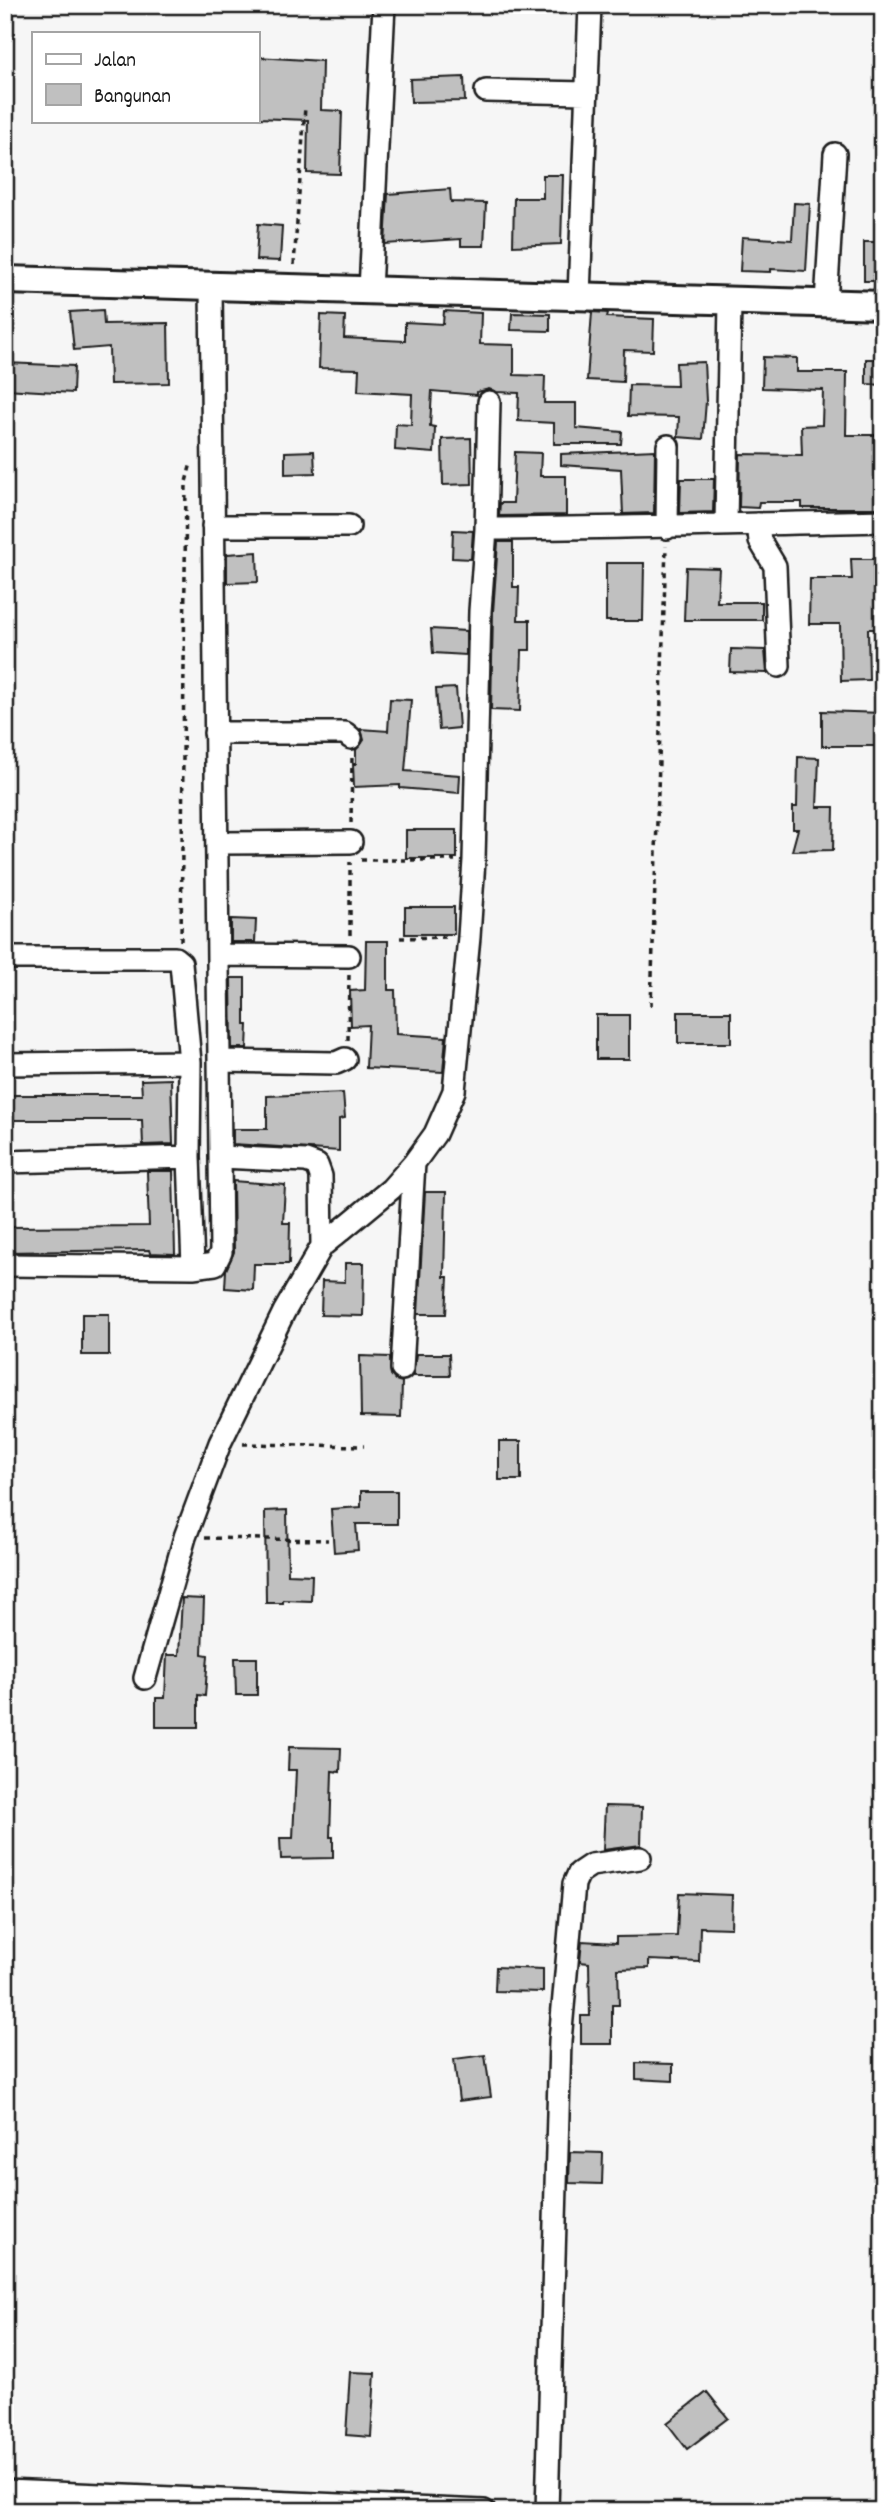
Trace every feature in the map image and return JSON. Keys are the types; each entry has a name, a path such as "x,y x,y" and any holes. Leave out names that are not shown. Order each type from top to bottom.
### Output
{"main road":[{"path":"5,280 883,305"}],"street":[{"path":"370,290 384,5"},
{"path":"579,296 590,5"},
{"path":"486,91 587,93"},
{"path":"826,303 835,154"},
{"path":"5,1265 193,1266 215,1264 221,1252 211,286"},
{"path":"726,524 730,301"},
{"path":"145,1678 185,1537 220,1443 284,1312 322,1246 391,1189 414,1163 435,1133 454,1091 474,860 480,611 486,529 489,402"},
{"path":"667,528 668,446"},
{"path":"486,529 667,528 726,524 883,522"},
{"path":"758,524 760,541 775,566 779,666"},
{"path":"213,526 349,526"},
{"path":"215,733 345,733 351,738"},
{"path":"217,843 351,842"},
{"path":"218,955 349,956"},
{"path":"5,958 175,958 181,963 190,1062 189,1157 193,1266"},
{"path":"219,1061 336,1063 345,1059"},
{"path":"5,1064 190,1062"},
{"path":"5,1162 189,1157"},
{"path":"220,1157 306,1161 317,1165 321,1176 322,1246"},
{"path":"402,1369 414,1163"},
{"path":"547,2511 560,2041 574,1884 579,1873 591,1865 640,1858"},
{"path":"5,2491 484,2511"}],"path":[{"path":"292,288 305,107"},
{"path":"181,963 186,482 194,456 212,429"},
{"path":"651,1006 667,528"},
{"path":"351,738 351,842"},
{"path":"345,1059 348,1049 350,860 474,860"},
{"path":"400,938 469,937"},
{"path":"220,1443 364,1446"},
{"path":"185,1537 328,1541"}],"building":[{"path":"259,57 322,61 321,110 342,111 340,174 307,173 308,120 259,118"},
{"path":"464,77 465,101 411,102 410,79"},
{"path":"543,175 563,175 561,244 513,246 514,198 543,198"},
{"path":"450,189 451,202 486,203 484,246 461,246 461,239 385,244 388,194"},
{"path":"794,203 810,204 806,271 740,271 742,237 792,240"},
{"path":"258,224 282,226 280,261 256,260"},
{"path":"864,242 883,242 883,281 864,281"},
{"path":"103,310 104,324 168,323 169,383 110,384 109,347 74,350 70,312"},
{"path":"444,311 481,313 480,344 514,345 514,375 545,376 544,403 576,403 576,428 622,432 621,444 554,444 554,423 518,421 519,393 489,389 477,392 477,395 432,391 430,426 435,427 434,453 395,450 396,424 411,425 412,394 358,391 359,369 319,368 321,315 345,316 344,338 405,341 405,322 443,324"},
{"path":"592,312 608,313 607,317 654,319 653,351 624,350 623,382 587,380"},
{"path":"512,313 550,314 550,331 511,330"},
{"path":"763,357 797,358 797,372 847,372 846,435 878,435 878,491 883,491 883,508 802,508 802,502 759,502 758,508 739,507 740,454 802,455 801,426 822,425 823,390 762,388"},
{"path":"866,359 883,359 883,385 866,384"},
{"path":"704,362 706,401 703,439 678,437 679,417 628,416 629,385 677,386 676,363"},
{"path":"6,363 74,366 73,393 5,389"},
{"path":"471,438 472,484 443,485 442,439"},
{"path":"655,450 654,513 623,514 621,469 561,465 561,454"},
{"path":"314,451 315,473 285,474 285,452"},
{"path":"515,452 541,453 540,476 566,476 566,515 499,516 500,503 513,503"},
{"path":"681,479 714,479 713,512 680,513"},
{"path":"453,530 473,531 471,559 452,558"},
{"path":"498,542 513,542 513,587 519,587 518,620 530,620 530,650 522,650 520,711 491,710"},
{"path":"257,552 258,582 227,583 227,554"},
{"path":"851,559 877,559 878,629 868,629 869,680 841,681 840,624 809,624 810,579 852,579"},
{"path":"606,563 644,563 643,621 606,621"},
{"path":"686,567 719,568 717,602 762,602 762,620 684,620"},
{"path":"431,629 466,631 466,655 433,653"},
{"path":"731,649 765,650 767,673 730,672"},
{"path":"456,688 459,728 439,730 436,689"},
{"path":"390,699 411,700 405,771 460,775 459,793 400,788 400,785 354,787 353,764 356,764 356,750 364,740 361,729 388,731"},
{"path":"822,711 883,713 883,746 822,746"},
{"path":"798,757 819,758 817,807 834,807 833,850 792,851 798,829 793,829 793,807 797,807"},
{"path":"406,830 457,830 457,858 406,858"},
{"path":"405,907 454,907 454,934 405,934"},
{"path":"231,919 256,920 255,942 231,942"},
{"path":"366,941 388,941 388,990 395,990 396,1034 446,1037 443,1072 366,1068 368,1025 351,1026 350,991 365,990"},
{"path":"231,978 245,978 247,1048 232,1048"},
{"path":"678,1012 731,1012 731,1043 678,1043"},
{"path":"596,1015 629,1015 629,1059 596,1059"},
{"path":"171,1079 173,1144 143,1145 142,1120 5,1120 5,1095 142,1095 141,1080"},
{"path":"343,1093 345,1118 339,1119 339,1151 233,1144 233,1129 267,1129 267,1096"},
{"path":"147,1171 173,1171 175,1254 150,1253 149,1250 5,1252 5,1227 149,1226"},
{"path":"233,1181 285,1185 283,1223 290,1223 289,1264 254,1264 253,1290 225,1288 226,1270 234,1252"},
{"path":"425,1192 446,1192 446,1314 418,1314"},
{"path":"345,1263 364,1263 363,1316 321,1315 322,1281 345,1282"},
{"path":"82,1314 109,1314 109,1355 82,1355"},
{"path":"416,1354 449,1354 450,1376 413,1376"},
{"path":"360,1356 390,1357 391,1375 402,1382 401,1417 361,1416"},
{"path":"499,1441 521,1441 521,1480 499,1480"},
{"path":"361,1491 397,1491 397,1524 356,1524 358,1550 334,1552 331,1509 361,1507"},
{"path":"287,1510 288,1574 312,1575 311,1601 283,1600 283,1603 266,1603 265,1511"},
{"path":"182,1598 204,1599 202,1654 208,1655 205,1696 198,1695 198,1727 156,1727 156,1698 165,1698 167,1655 179,1655"},
{"path":"235,1658 257,1658 257,1695 236,1695"},
{"path":"289,1747 341,1748 340,1772 332,1771 330,1837 333,1837 333,1858 281,1859 280,1838 293,1838 296,1770 288,1770"},
{"path":"605,1806 642,1807 641,1845 603,1850"},
{"path":"679,1893 732,1895 731,1928 700,1927 699,1962 649,1960 649,1968 618,1969 619,2005 612,2005 612,2044 581,2044 581,2016 590,2016 589,1963 580,1962 582,1941 616,1943 616,1937 677,1936"},
{"path":"496,1967 543,1969 543,1992 495,1991"},
{"path":"485,2055 491,2097 459,2101 454,2059"},
{"path":"636,2063 673,2064 673,2081 636,2079"},
{"path":"570,2152 603,2153 602,2184 569,2183"},
{"path":"350,2372 375,2373 371,2437 346,2435"},
{"path":"707,2392 728,2418 687,2449 667,2423"}]}
